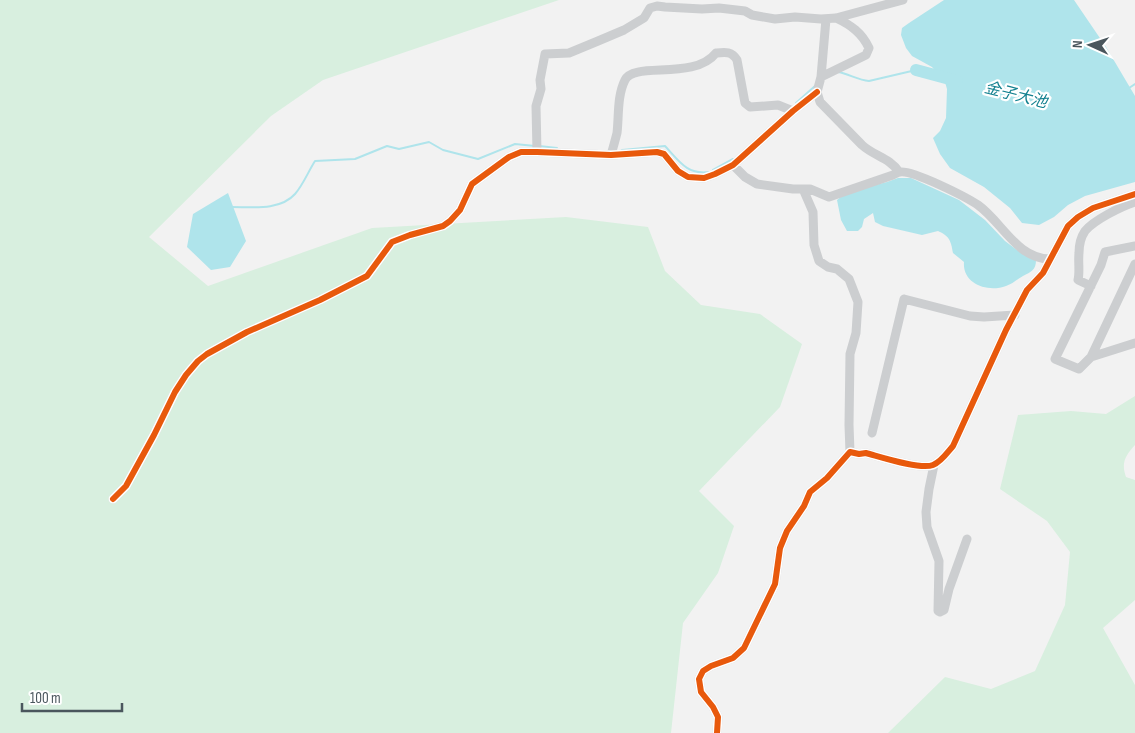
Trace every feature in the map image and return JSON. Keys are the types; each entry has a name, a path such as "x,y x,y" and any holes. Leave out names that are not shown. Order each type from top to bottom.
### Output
{"street":[{"path":"537,152 536,106 541,90 540,80 545,54 569,53 624,30 644,18 650,8 657,6 702,10 720,8 745,11 752,15 775,19 795,17 826,19 903,0"},
{"path":"821,77 866,55 869,48 864,39 851,25 836,18"},
{"path":"826,19 821,77 817,92 820,102 869,151 893,163 899,172"},
{"path":"611,156 617,134 622,88 626,78 631,73 648,70 680,70 706,62 716,53 729,52 734,54 737,60 745,103 750,108 778,105 789,109"},
{"path":"113,499 126,486 154,436 175,392 186,375 207,354 247,332 320,300 366,276 392,242 443,226 460,210 472,184 509,157 521,152 611,156 657,152 664,154 678,171 688,177 704,178 733,165 789,109 817,92"},
{"path":"733,165 745,177 757,184 810,189 829,197 899,172 910,173 978,205 1019,247 1042,259 1050,259"},
{"path":"717,733 718,717 701,692 699,679 704,671 711,666 733,658 744,648 775,584 780,548 787,531 804,506 810,492 827,478 850,452 850,354 856,333 858,302 849,279 837,269 828,267 819,261 814,245 812,212 803,189"},
{"path":"967,539 949,589 944,610 940,612 938,611 939,561 927,527 926,512 934,465 953,446 1006,330 1027,290 1043,273 1068,226 1078,217 1094,208 1135,194"},
{"path":"1091,286 1078,280 1079,252 1083,236 1087,229 1104,217 1135,202"},
{"path":"1135,246 1105,252 1091,286 1055,358 1078,369 1091,357 1135,264"},
{"path":"872,433 904,299 970,316 1015,315"},
{"path":"1091,357 1135,343"},
{"path":"850,452 866,453 916,466 934,465"}],"green space":[{"path":"0,0 559,0 323,80 271,116 149,237 208,286 372,228 566,217 648,227 665,271 701,305 760,314 802,344 780,407 699,491 734,526 718,573 683,623 671,733 0,733"},
{"path":"1135,396 1135,445 1126,456 1124,468 1126,477 1135,480 1135,600 1103,628 1135,685 1135,733 888,733 945,677 991,689 1035,671 1065,605 1070,552 1047,521 1000,489 1018,415 1071,411 1106,414"}],"water":[{"path":"944,0 1074,0 1106,47 1135,96 1135,182 1085,196 1039,225 1022,223 1010,208 984,187 950,168 940,154 933,138 940,131 946,118 947,89 945,82 932,67 912,56 906,48 901,35 902,28"},
{"path":"898,178 911,178 959,200 985,220 1005,241 1036,260 1034,268 1031,272 1008,285 999,288 984,287 978,285 967,276 964,270 964,262 953,253 947,237 938,231 922,235 883,226 875,222 873,213 864,219 862,227 858,231 847,231 841,220 837,200 847,192"},
{"path":"228,193 246,241 230,267 211,270 187,247 193,214"}],"waterway":[{"path":"838,72 869,81 916,70"},
{"name":"金子大池","path":"916,70 957,81"},
{"path":"1129,88 1135,84"},
{"path":"796,103 815,86"},
{"path":"232,207 265,207 282,203 295,194 315,161 355,159 387,146 399,149 429,142 443,150 478,159 515,144 535,146"},
{"path":"539,146 557,148"},
{"path":"622,150 665,146 679,162 689,169 709,172"},
{"path":"713,170 733,159"}],"cycle path":[{"path":"113,499 126,486 175,392 198,361 247,332 320,300 367,276 392,242 443,226 450,221 460,210 472,184 509,157 521,152 611,155 657,152 664,154 678,171 688,177 704,178 733,165 817,92"},
{"path":"717,733 718,717 701,692 699,679 703,671 733,658 744,648 775,584 780,548 787,531 804,506 810,492 827,478 850,452 866,453 919,466 933,465 941,460 953,446 1006,330 1027,290 1043,273 1068,226 1093,208 1135,194"}]}
